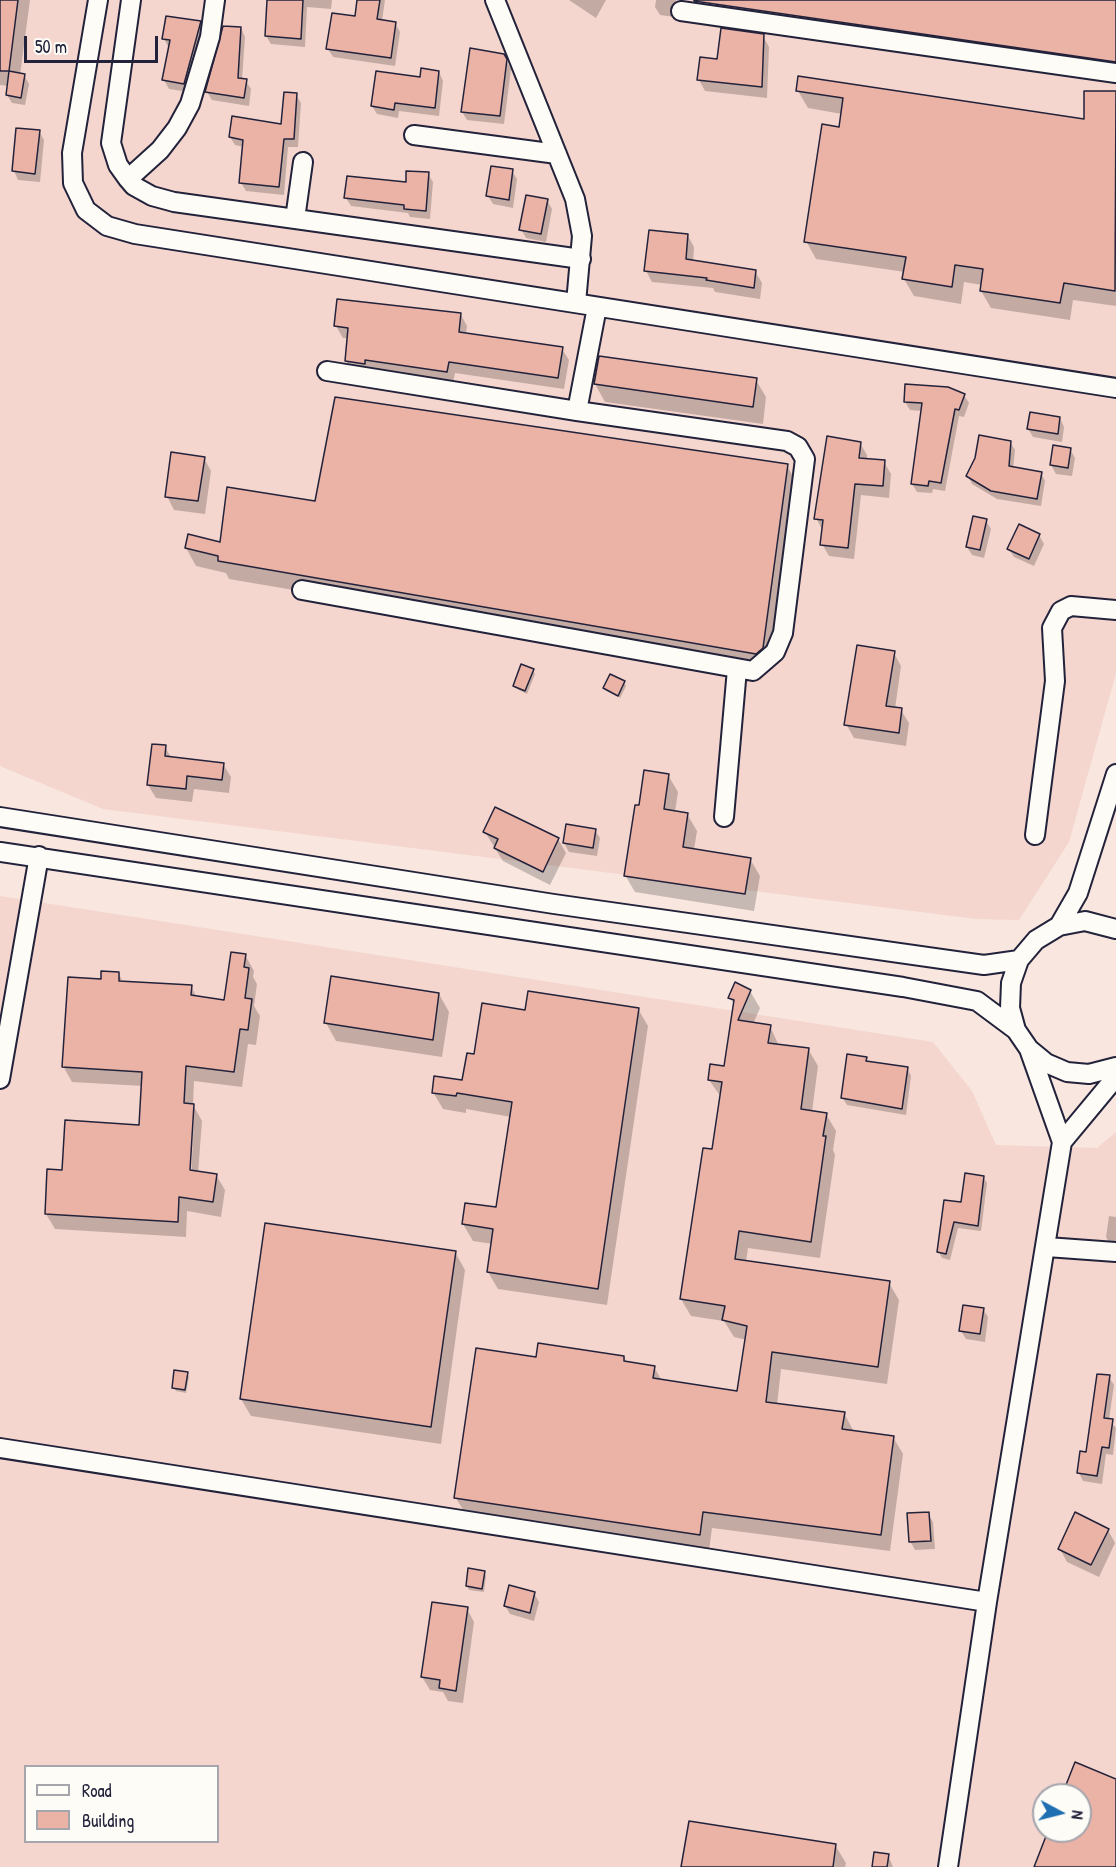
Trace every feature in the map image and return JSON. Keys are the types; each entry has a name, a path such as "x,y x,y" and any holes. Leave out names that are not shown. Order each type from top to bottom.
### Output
{"street":[{"path":"98,0 72,153 73,183 86,210 107,226 135,234 1116,388"},
{"path":"131,0 111,144 118,165 134,186 152,196 174,202 581,259"},
{"path":"128,179 160,150 177,128 190,104 210,37 215,0"},
{"path":"495,0 575,199 582,236 576,303"},
{"path":"681,11 1116,74"},
{"path":"414,135 557,154"},
{"path":"295,219 303,162"},
{"path":"576,411 597,307"},
{"path":"302,590 753,671 775,652 783,633 805,459 798,447 787,441 576,411 327,371"},
{"path":"1035,835 1055,681 1052,628 1061,611 1071,606 1116,610"},
{"path":"724,817 737,669"},
{"path":"1059,926 1078,893 1116,774"},
{"path":"0,817 565,906 984,965 1019,960"},
{"path":"0,852 39,856 977,1000 1016,1030 1029,1048 1046,1063 1066,1072 1089,1074 1116,1067"},
{"path":"0,1079 39,856"},
{"path":"1016,1030 1010,1008 1011,984 1019,960 1036,940 1059,926 1085,921 1116,929"},
{"path":"948,1867 987,1602 1047,1247 1062,1142 1029,1048"},
{"path":"1062,1142 1116,1077"},
{"path":"1047,1247 1116,1252"},
{"path":"0,1448 987,1602"}],"shaded area":[{"path":"0,0 1116,0 1116,673 1069,842 1019,920 976,919 103,809 0,766"},
{"path":"0,896 933,1042 972,1091 996,1145 1097,1148 1116,1132 1116,1867 0,1867"}],"building":[{"path":"0,0 18,0 9,71 0,71"},
{"path":"267,0 303,0 301,39 265,36"},
{"path":"357,0 380,0 377,19 396,22 391,58 326,49 332,13 355,16"},
{"path":"1116,0 1116,62 694,1"},
{"path":"166,16 201,21 184,84 162,80 170,40 162,39"},
{"path":"223,26 241,27 238,78 247,79 244,98 205,92"},
{"path":"721,28 764,34 762,87 697,80 700,57 717,59"},
{"path":"470,48 504,54 507,59 500,116 461,112"},
{"path":"421,68 439,71 435,108 395,103 394,110 371,106 376,71 420,77"},
{"path":"9,71 25,74 21,98 6,95"},
{"path":"798,76 1084,119 1084,91 1116,91 1115,291 1064,283 1060,303 980,291 983,269 955,265 952,287 902,279 906,257 804,242 822,124 839,127 843,98 796,91"},
{"path":"284,92 297,93 294,139 284,139 279,187 239,183 243,140 229,137 232,116 281,124"},
{"path":"16,128 40,130 35,174 12,171"},
{"path":"491,166 513,169 509,200 486,196"},
{"path":"406,171 429,172 426,211 404,209 404,205 344,198 347,176 406,182"},
{"path":"526,195 548,199 541,234 519,230"},
{"path":"649,230 688,234 686,259 756,270 754,288 706,280 707,278 644,271"},
{"path":"337,299 461,313 459,332 563,347 558,378 449,362 447,372 365,360 365,364 345,361 348,328 334,326"},
{"path":"599,356 757,378 753,407 594,384"},
{"path":"905,384 948,387 965,394 959,410 955,409 941,483 929,481 928,486 911,484 922,403 904,402"},
{"path":"335,397 788,464 763,648 756,654 218,561 218,556 185,548 188,534 220,542 227,487 315,501"},
{"path":"1030,412 1060,417 1058,434 1027,429"},
{"path":"979,435 1011,441 1009,466 1042,472 1037,499 991,491 966,476 975,458"},
{"path":"827,436 861,442 859,458 885,460 883,486 855,484 848,548 820,545 823,520 814,519"},
{"path":"1053,445 1071,448 1068,468 1050,465"},
{"path":"171,452 205,457 198,501 165,497"},
{"path":"973,516 987,519 980,550 966,547"},
{"path":"1019,524 1040,534 1029,559 1007,549"},
{"path":"857,645 895,651 886,706 902,708 899,733 844,725"},
{"path":"521,664 534,669 525,691 513,686"},
{"path":"610,674 625,681 618,696 603,688"},
{"path":"152,744 166,745 165,756 224,763 222,780 187,776 186,789 147,785"},
{"path":"644,770 669,774 664,809 688,813 683,847 751,858 745,894 624,876 635,805 639,805"},
{"path":"495,807 559,838 543,872 494,848 498,839 483,832"},
{"path":"566,824 596,829 593,848 563,843"},
{"path":"231,952 246,954 244,967 249,968 245,998 252,999 248,1030 240,1029 234,1072 186,1066 184,1103 194,1104 190,1170 217,1174 213,1202 179,1197 178,1222 45,1214 47,1169 62,1170 65,1120 139,1125 142,1072 62,1067 68,977 101,979 101,971 119,972 119,981 192,985 191,995 224,1000"},
{"path":"331,976 439,993 433,1040 324,1023"},
{"path":"735,982 751,990 738,1020 771,1025 768,1043 809,1048 801,1109 827,1113 823,1136 826,1136 811,1242 739,1231 735,1259 890,1281 878,1367 772,1352 766,1402 845,1412 842,1429 894,1436 881,1535 703,1512 700,1535 454,1498 476,1348 536,1357 538,1343 624,1356 624,1361 655,1366 653,1378 737,1391 747,1326 722,1320 725,1306 680,1299 703,1148 712,1149 722,1082 708,1080 710,1064 724,1066 734,1000 728,998"},
{"path":"528,991 639,1008 598,1289 487,1272 493,1229 462,1224 465,1203 496,1207 512,1102 457,1093 456,1096 432,1093 434,1076 462,1080 467,1053 474,1054 482,1003 525,1010"},
{"path":"847,1054 867,1057 866,1061 908,1067 902,1109 841,1098"},
{"path":"965,1173 984,1176 978,1226 954,1222 946,1254 937,1252 944,1200 961,1202"},
{"path":"265,1223 456,1251 431,1427 240,1399"},
{"path":"963,1305 984,1308 980,1334 959,1331"},
{"path":"174,1370 188,1372 185,1390 172,1388"},
{"path":"1097,1374 1110,1375 1104,1418 1113,1419 1109,1448 1102,1447 1097,1476 1077,1473 1080,1451 1086,1452"},
{"path":"929,1512 931,1541 909,1542 907,1513"},
{"path":"1075,1512 1109,1529 1091,1565 1058,1549"},
{"path":"468,1568 485,1571 482,1589 466,1586"},
{"path":"509,1585 535,1592 530,1613 504,1606"},
{"path":"432,1602 468,1607 456,1691 439,1688 440,1680 421,1677"},
{"path":"1075,1762 1116,1779 1116,1867 1034,1867 1043,1843 1092,1843 1092,1783 1067,1783"},
{"path":"689,1821 836,1844 833,1867 681,1867"},
{"path":"874,1852 889,1854 887,1867 872,1867"}]}
